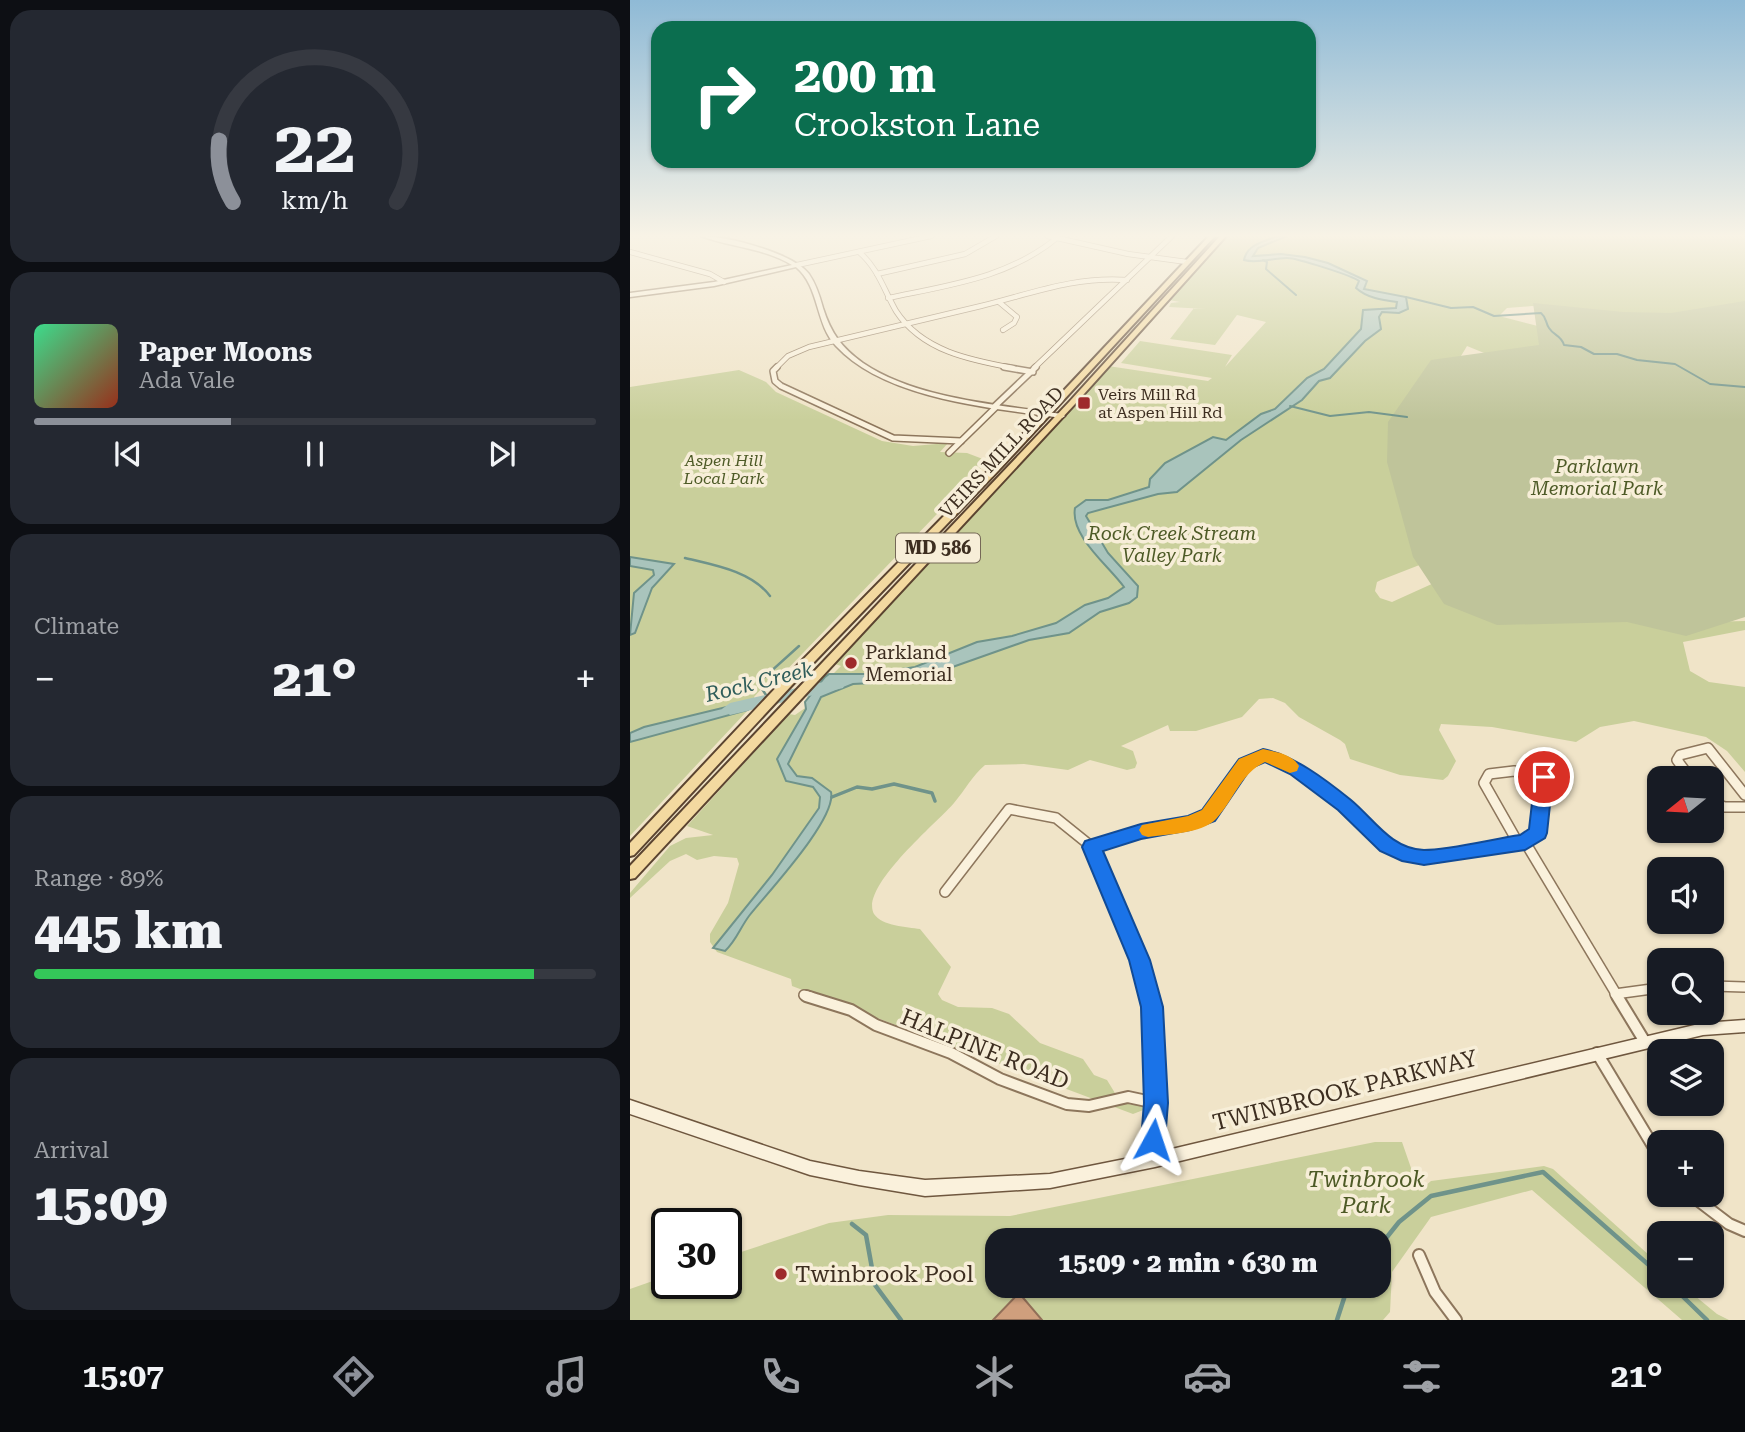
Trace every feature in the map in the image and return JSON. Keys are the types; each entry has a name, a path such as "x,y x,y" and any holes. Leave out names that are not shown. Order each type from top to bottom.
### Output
{"main road":[{"name":"VEIRS MILL ROAD","path":"630,851 757,714 984,480 1154,298"},
{"name":"VEIRS MILL ROAD","path":"630,874 1021,456 1062,416 1163,298"},
{"name":"TWINBROOK PARKWAY","path":"630,1107 810,1168 925,1188 1050,1181 1155,1160 1703,1028 1745,1026"}],"street":[{"path":"815,298 826,328 835,341 855,359 891,379 932,393 1062,416"},
{"path":"888,298 904,324 923,340 952,353 1033,372"},
{"path":"961,441 893,438 802,397 775,381 773,372 788,356 835,341 1013,298"},
{"path":"949,453 1109,298"},
{"path":"999,302 1017,317 1014,323 1003,330"},
{"path":"1682,766 1677,760 1680,755 1708,748 1722,766"},
{"path":"1092,847 1141,831 1190,823 1208,816 1245,764 1263,755 1277,758 1296,769 1345,805 1386,846 1424,858 1521,842 1538,833 1544,777 1514,771 1489,774 1484,783 1521,842 1645,1042"},
{"path":"1724,768 1745,795"},
{"path":"1724,806 1745,807"},
{"path":"945,892 1009,809 1056,818 1092,847 1140,960 1152,1007 1156,1103 1153,1140 1155,1160"},
{"path":"1724,986 1745,987"},
{"path":"1615,994 1647,990"},
{"name":"HALPINE ROAD","path":"804,995 851,1010 876,1026 951,1053 1000,1079 1067,1104 1089,1106 1128,1097 1156,1103"},
{"path":"1597,1052 1647,1136"},
{"path":"1707,1207 1729,1224 1745,1231"},
{"path":"1419,1255 1435,1292 1456,1320"}],"green space":[{"name":"Rock Creek Stream Valley Park","path":"1171,298 1745,298 1745,312 1683,321 1532,306 1507,308 1499,316 1585,338 1489,355 1467,346 1458,361 1440,557 1377,582 1375,591 1380,598 1392,602 1445,578 1706,622 1745,621 1745,630 1683,642 1690,671 1709,682 1745,687 1745,772 1727,751 1706,737 1634,721 1600,727 1576,742 1492,727 1441,724 1439,730 1456,761 1448,776 1443,780 1400,775 1350,759 1345,744 1340,740 1299,717 1285,703 1273,698 1259,699 1242,717 1196,731 1170,731 1168,725 1121,746 1133,751 1137,763 1135,768 1127,770 1090,760 1068,770 1024,764 985,765 954,803 889,872 872,902 874,914 889,923 920,929 951,967 938,994 942,1000 958,1007 992,1008 1009,1014 1040,1043 1083,1059 1094,1075 1107,1080 1121,1103 1151,1107 1133,1114 792,986 791,979 717,952 710,942 710,934 728,903 739,864 737,858 714,856 697,860 686,854 670,861 630,898 630,893 670,846 686,838 713,835 687,826 789,714 795,715 821,697 842,674 833,674 841,666 835,664 1108,366 1208,381 1212,378 1121,363 1140,341 1232,355 1225,367 1266,322 1237,315 1215,345 1170,339 1194,308 1169,307 1171,303 1180,302 1169,300"},
{"name":"Parklawn Memorial Park","path":"1745,301 1745,617 1686,636 1627,622 1497,625 1444,604 1413,557 1387,462 1388,422 1431,360 1539,345 1533,303 1623,312 1671,313"},
{"name":"Aspen Hill Local Park","path":"739,370 766,382 776,392 882,441 913,446 948,443 940,452 967,453 988,461 778,679 771,678 754,697 755,700 750,701 741,711 748,710 630,836 630,387"},
{"name":"Twinbrook Park","path":"1375,1142 1402,1142 1419,1191 1431,1181 1544,1166 1553,1169 1647,1253 1647,1290 1532,1190 1431,1217 1392,1272 1391,1292 1391,1228 985,1228 985,1298 1391,1298 1390,1312 1383,1320 630,1320 630,1289 651,1282 651,1299 742,1299 742,1252 829,1223 888,1215 1010,1216"},
{"name":"Twinbrook Park","path":"1657,1298 1698,1298 1729,1320 1682,1320"}],"water":[{"path":"1376,298 1406,298 1408,309 1399,313 1382,312 1379,317 1381,329 1365,341 1330,378 1319,381 1302,400 1241,440 1177,492 1158,494 1088,513 1086,516 1108,553 1138,586 1137,597 1129,603 1100,612 1069,633 1029,640 913,681 853,684 821,697 788,764 797,776 812,778 831,792 830,804 812,837 749,916 729,947 725,951 713,948 772,875 819,808 820,797 813,787 786,781 777,759 806,709 805,702 825,677 829,674 870,674 915,667 977,642 1012,636 1056,623 1085,605 1108,598 1124,587 1084,540 1075,519 1075,508 1086,500 1108,500 1149,487 1150,479 1165,463 1213,437 1226,440 1261,414 1275,409 1307,378 1324,369 1361,329 1363,310 1396,308 1397,302"},
{"path":"630,557 674,564 652,588 635,633 630,635 634,593 654,575 653,570 630,566"},
{"path":"755,700 748,710 630,742 630,733 644,727"}],"building":[{"path":"1014,1298 1023,1298 1042,1320 993,1320"}],"waterway":[{"path":"1408,298 1451,308 1473,307 1494,316 1541,313 1549,328 1564,345 1581,347 1594,354 1617,354 1637,360 1675,364 1710,384 1745,387"},
{"path":"1290,406 1330,416 1369,412 1407,417"},
{"path":"685,558 742,575 753,580 770,596"},
{"path":"768,698 758,683 799,646"},
{"name":"Rock Creek","path":"730,709 837,684"},
{"path":"832,797 857,787 872,789 894,784 932,793 935,801"},
{"path":"1391,1232 1431,1196 1543,1172 1647,1263"},
{"path":"852,1224 866,1235 875,1285 901,1320"},
{"path":"1337,1320 1344,1298"},
{"path":"1684,1298 1707,1320"}],"slow traffic":[{"path":"1148,830 1190,823 1208,816 1245,764 1263,755 1277,758 1290,766"}],"place":[{"name":"Veirs Mill Rd at Aspen Hill Rd","path":"1084,403"},
{"name":"Parkland Memorial","path":"851,663"},
{"name":"Twinbrook Pool","path":"781,1274"}],"route":[{"path":"1153,1140 1156,1103 1152,1007 1140,960 1092,847 1141,831 1190,823 1208,816 1245,764 1263,755 1277,758 1296,769 1345,805 1386,846 1424,858 1517,841 1525,842 1538,833 1544,777"}]}
